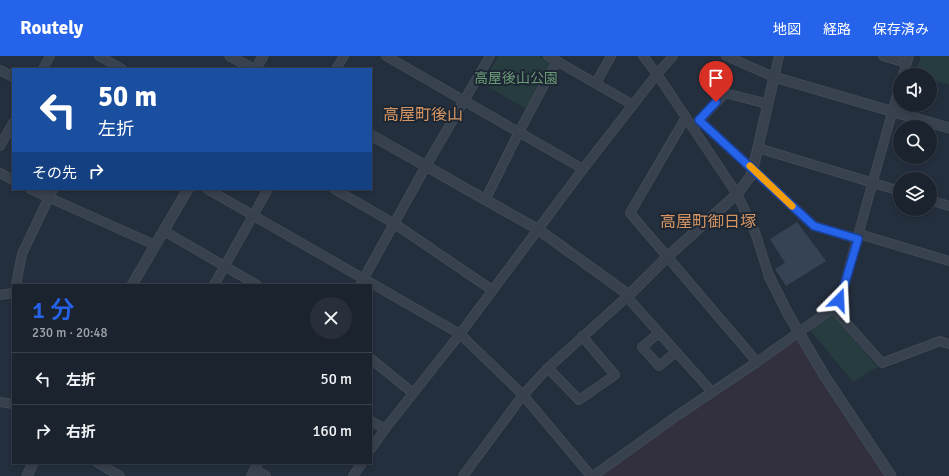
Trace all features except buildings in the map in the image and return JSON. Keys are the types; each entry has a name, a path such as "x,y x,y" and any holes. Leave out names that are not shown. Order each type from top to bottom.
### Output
{"street":[{"path":"44,68 50,56"},
{"path":"99,56 120,68"},
{"path":"230,56 252,68"},
{"path":"255,68 263,56"},
{"path":"337,68 344,56"},
{"path":"386,56 584,169"},
{"path":"210,190 254,215 362,282 426,166 490,56"},
{"path":"548,56 633,105"},
{"path":"596,83 611,56"},
{"path":"643,56 657,74 737,194 755,232 769,276 798,332 824,375 891,476"},
{"path":"372,448 385,429 460,334 633,105 673,56"},
{"path":"726,56 774,77 949,128"},
{"path":"463,476 523,395 548,368 628,296 667,257 737,194 750,177 779,56"},
{"path":"883,56 907,59"},
{"path":"485,200 557,61"},
{"path":"0,70 12,76"},
{"path":"693,127 725,93 768,104"},
{"path":"372,287 460,334 523,395 592,476 833,308 842,293 874,182 893,108"},
{"path":"686,117 630,213 757,362"},
{"path":"699,120 814,226 949,261"},
{"path":"0,146 12,125"},
{"path":"372,136 539,230 628,296 712,392"},
{"path":"758,148 893,189"},
{"path":"0,174 12,180"},
{"path":"32,190 155,245"},
{"path":"16,284 22,254 52,190"},
{"path":"134,284 187,190"},
{"path":"215,284 267,190"},
{"path":"336,190 395,224 492,290"},
{"path":"937,202 949,206"},
{"path":"164,231 255,284"},
{"path":"0,295 12,293"},
{"path":"833,308 882,363 940,341 949,344"},
{"path":"659,332 642,347 659,366 676,352"},
{"path":"548,368 579,400 615,375 582,336"},
{"path":"372,360 413,393"},
{"path":"0,402 12,404"},
{"path":"372,422 385,429"},
{"path":"27,476 33,464"},
{"path":"100,464 120,476"},
{"path":"353,476 361,464"},
{"path":"256,467 266,476"}],"shaded area":[{"path":"798,332 888,476 593,476"}],"green space":[{"name":"高屋後山公園","path":"498,56 539,56 550,63 526,109 483,84"},
{"path":"921,56 949,56 949,85 937,81 937,68 917,68"},
{"path":"832,313 877,367 853,382 810,330"}],"slow traffic":[{"path":"750,166 792,206"}],"district":[{"name":"高屋町後山","path":"423,115"},
{"name":"高屋町御日塚","path":"708,222"}],"route":[{"path":"716,102 699,120 814,226 858,239 839,300"}]}
